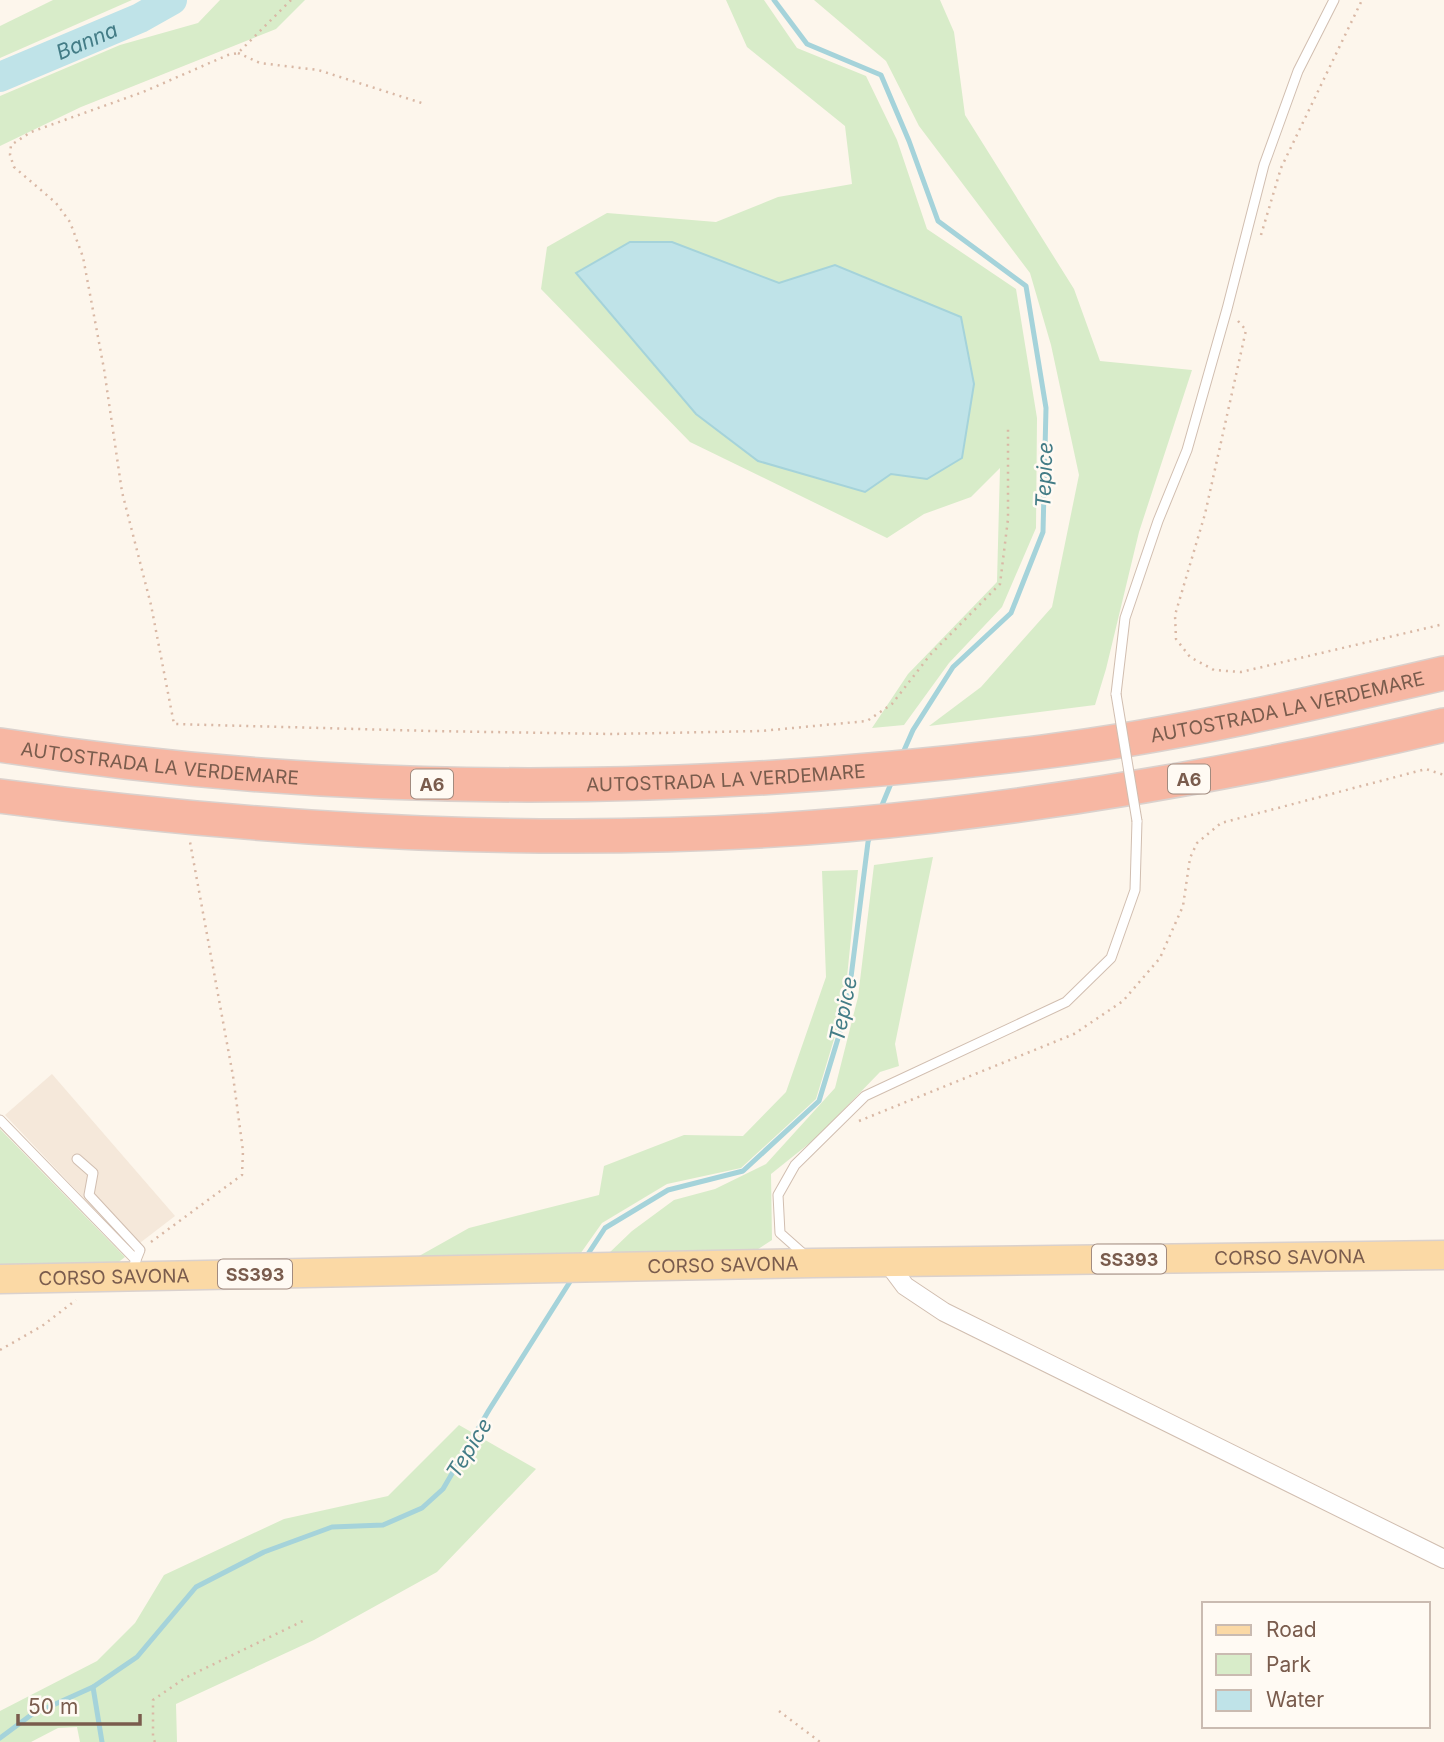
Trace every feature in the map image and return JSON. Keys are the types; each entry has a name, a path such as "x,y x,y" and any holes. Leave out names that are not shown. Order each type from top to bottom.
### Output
{"highway":[{"name":"AUTOSTRADA LA VERDEMARE","path":"0,745 195,769 313,779 430,784 678,784 785,778 1045,752 1169,732 1320,702 1444,673"},
{"name":"A6","path":"0,796 101,809 352,830 447,834 700,832 930,817 1048,802 1328,753 1444,725"}],"main road":[{"name":"CORSO SAVONA","path":"0,1279 95,1277 135,1262 511,1269 1444,1255"}],"street":[{"path":"887,1262 905,1286 944,1312 1444,1559"}],"lane":[{"path":"814,1263 780,1233 778,1195 795,1165 865,1096 1066,1002 1111,958 1135,890 1137,821 1116,694 1125,618 1158,521 1187,450 1264,165 1298,71 1334,0"},
{"path":"0,1120 135,1262"},
{"path":"78,1159 93,1173 89,1195 135,1262"}],"path":[{"path":"291,0 237,53 143,92 31,132 11,145 10,155 14,167 56,202 70,222 83,257 104,369 122,492 151,605 174,724 612,734 761,731 867,721 892,704 930,655 1000,584 1008,519 1008,425"},
{"path":"1258,244 1281,168 1362,0"},
{"path":"237,53 260,63 318,70 425,104"},
{"path":"1227,309 1246,330 1205,514 1175,615 1175,639 1190,657 1214,670 1241,672 1444,624"},
{"path":"826,1135 1074,1034 1123,1002 1160,958 1183,906 1191,858 1197,843 1221,823 1426,769 1436,770 1444,775"},
{"path":"135,1262 242,1175 243,1151 233,1076 190,842"},
{"path":"0,1350 42,1326 74,1303 95,1277"},
{"path":"155,1742 153,1700 185,1678 304,1620"},
{"path":"779,1711 820,1742"}],"shaded area":[{"path":"52,1074 175,1216 132,1249 5,1115"}],"green space":[{"path":"53,0 132,0 0,58 0,26"},
{"path":"220,0 305,0 276,29 81,107 0,146 0,96 120,45 198,23"},
{"path":"726,0 764,0 797,48 866,76 897,140 927,229 1016,289 1037,418 1036,528 1002,607 949,663 904,725 872,728 908,674 997,582 1000,468 971,497 924,514 887,538 690,442 541,289 547,247 607,213 716,222 778,197 852,184 845,126 747,47"},
{"path":"814,0 940,0 954,32 965,115 1074,289 1100,361 1192,370 1139,532 1095,705 929,726 981,687 1052,607 1079,475 1051,345 1030,273 919,126 886,61"},
{"path":"933,857 895,1044 899,1066 880,1072 816,1138 771,1174 772,1240 752,1253 607,1255 632,1231 674,1200 715,1189 766,1164 835,1088 858,997 874,865"},
{"path":"858,870 844,1006 816,1099 741,1168 667,1184 602,1223 578,1257 412,1260 469,1228 599,1195 604,1166 684,1135 743,1136 786,1092 826,977 822,871"},
{"path":"0,1129 125,1257 107,1271 0,1266"},
{"path":"459,1425 536,1469 437,1572 314,1640 176,1704 177,1742 80,1742 77,1727 58,1728 31,1742 0,1742 0,1711 97,1661 135,1623 164,1575 284,1519 388,1496"}],"water":[{"path":"630,242 672,242 779,283 835,265 961,317 974,384 962,458 927,479 891,474 865,492 758,461 696,414 576,273"}],"waterway":[{"name":"Banna","path":"0,77 140,18 172,0"},
{"name":"Tepice","path":"774,0 807,44 881,75 938,221 1026,286 1046,408 1043,532 1011,613 953,667 913,730 902,755"},
{"name":"Tepice","path":"880,810 892,781"},
{"name":"Tepice","path":"586,1257 605,1228 668,1190 743,1171 819,1101 847,1009 871,833"},
{"name":"Tepice","path":"0,1738 31,1715 93,1687 137,1657 196,1587 264,1552 332,1527 383,1525 422,1508 443,1489 573,1277"},
{"path":"93,1687 102,1742"}]}
